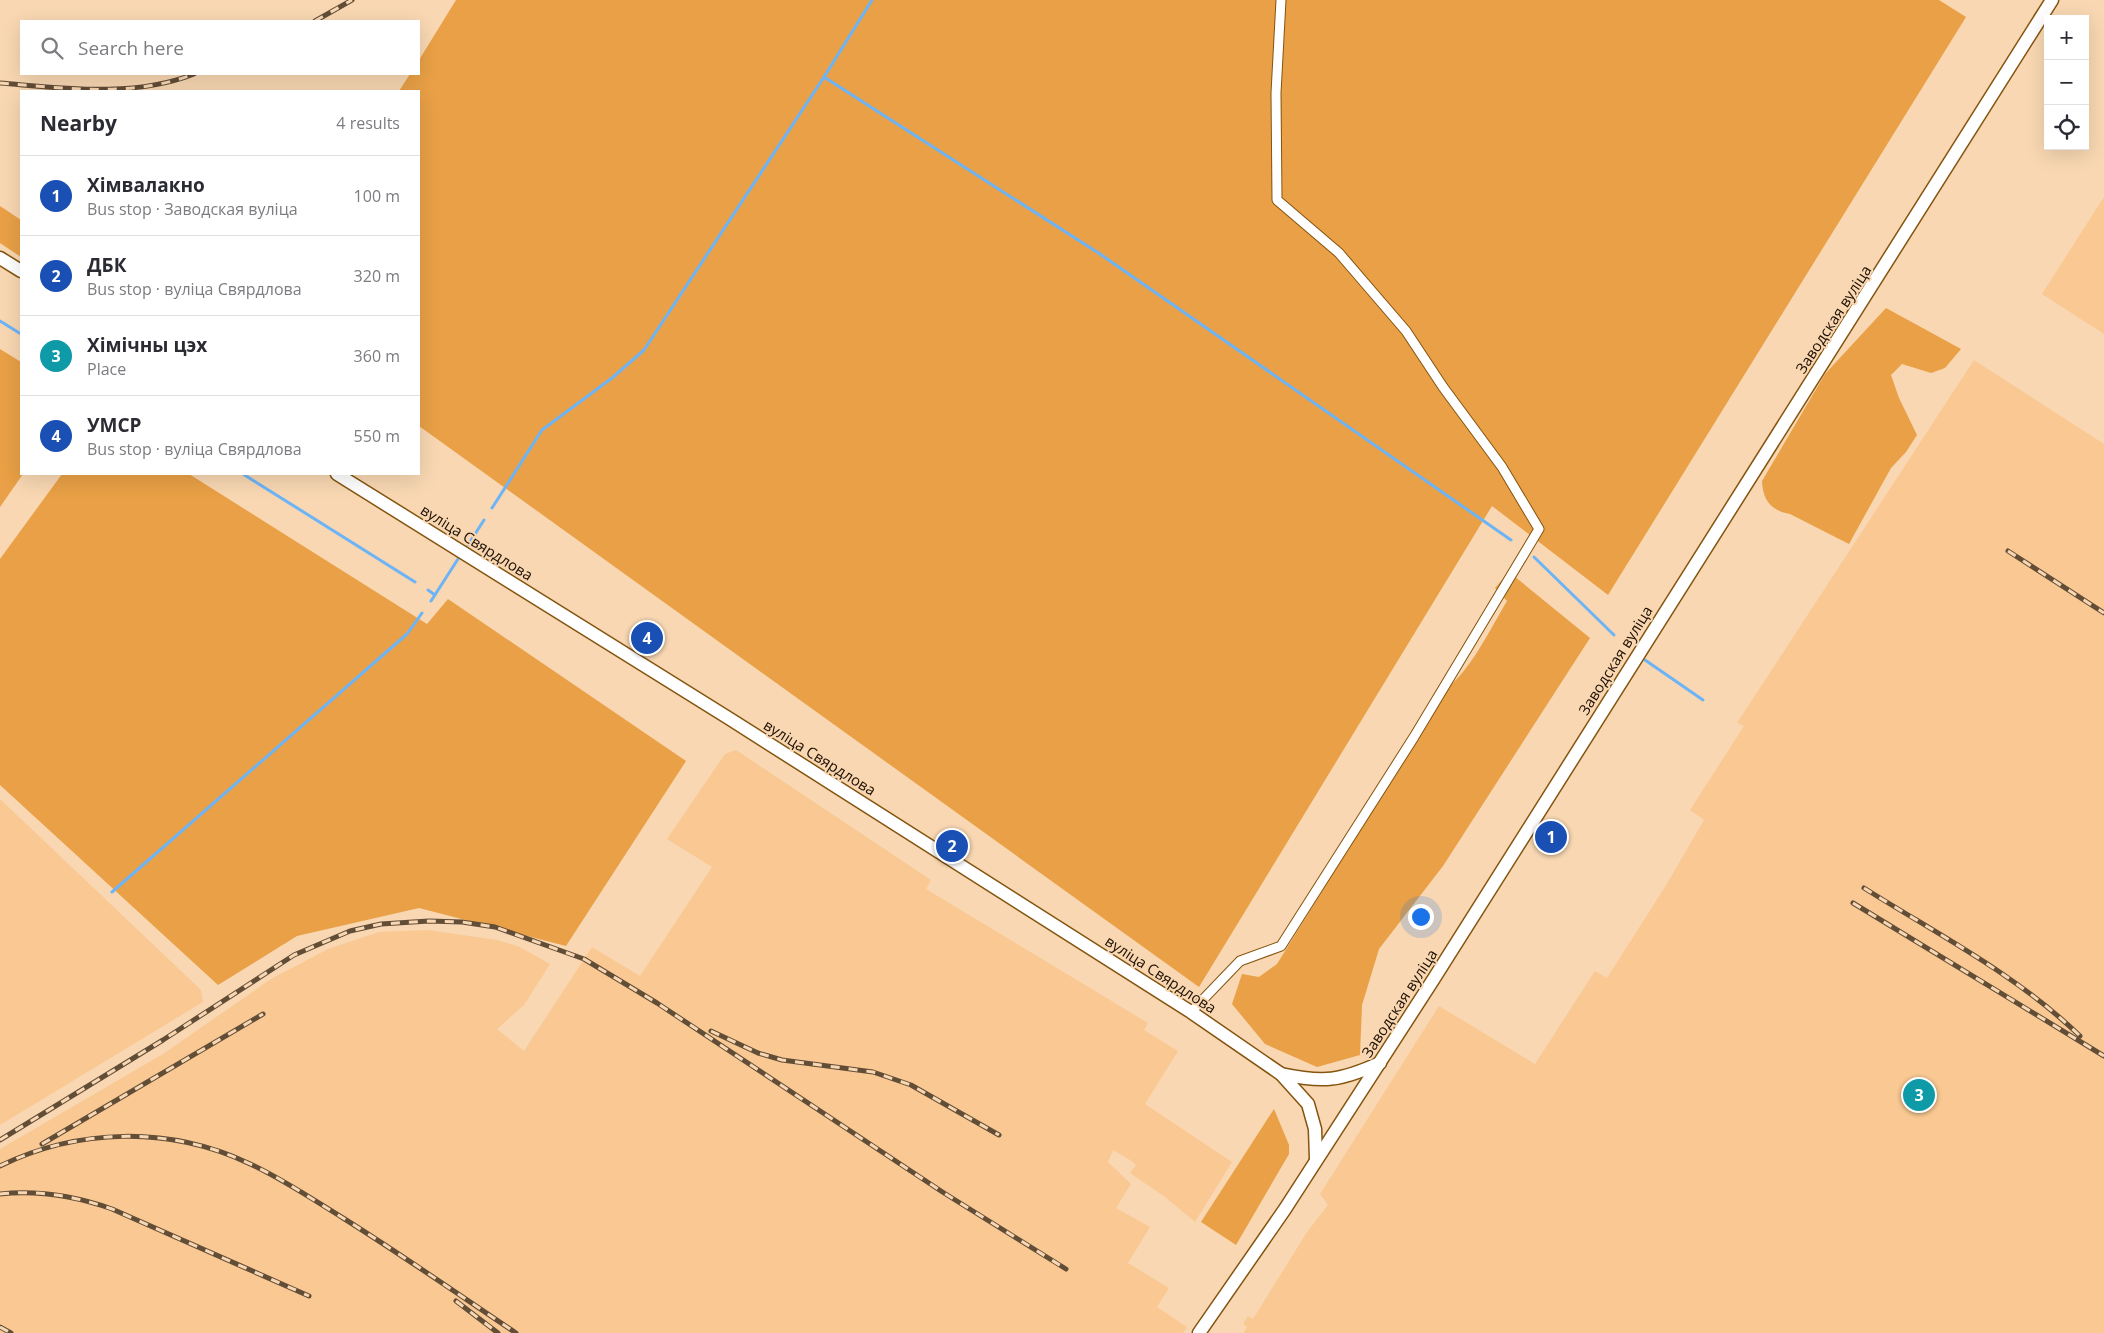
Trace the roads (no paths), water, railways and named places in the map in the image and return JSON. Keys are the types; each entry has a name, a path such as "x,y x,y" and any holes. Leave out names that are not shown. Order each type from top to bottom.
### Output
{"main road":[{"name":"Заводская вуліца","path":"1198,1333 1269,1233 1380,1063 2052,0"},
{"path":"0,258 20,270"},
{"name":"вуліца Свярдлова","path":"339,475 730,719 1191,1012 1281,1074"},
{"path":"1281,1074 1329,1081 1354,1074 1380,1063"},
{"path":"1281,1074 1308,1104 1315,1129 1316,1159"}],"street":[{"path":"1191,1012 1240,961 1282,946 1414,737 1539,529 1502,468 1443,387 1406,331 1339,253 1277,200 1276,93 1281,0"}],"waterway":[{"path":"492,508 542,430 612,378 644,350 824,77 872,0"},
{"path":"824,77 1100,254 1511,540"},
{"path":"0,321 20,333"},
{"path":"245,475 415,582"},
{"path":"468,545 484,520"},
{"path":"1534,557 1614,635"},
{"path":"431,601 458,559"},
{"path":"428,590 435,595"},
{"path":"112,892 407,634 422,613"},
{"path":"1645,660 1703,700"}],"railway":[{"path":"317,20 352,0"},
{"path":"0,83 73,89 122,89 147,86 191,75"},
{"path":"2008,551 2104,613"},
{"path":"1864,888 2003,974 2056,1014 2080,1036"},
{"path":"1853,903 2104,1056"},
{"path":"0,1140 163,1040 294,955 350,931 381,924 429,921 462,922 495,927 584,959 657,1003 944,1193 1066,1269"},
{"path":"42,1144 263,1014"},
{"path":"711,1031 758,1053 782,1060 873,1072 911,1085 999,1135"},
{"path":"0,1166 30,1153 61,1144 124,1136 187,1143 218,1151 248,1163 296,1189 387,1246 516,1333"},
{"path":"0,1194 29,1193 57,1195 71,1197 112,1209 309,1296"},
{"path":"456,1301 498,1333"},
{"path":"0,1327 11,1333"}],"place":[{"name":"УМСР","path":"647,638"},
{"name":"Хімвалакно","path":"1551,837"},
{"name":"ДБК","path":"952,846"},
{"name":"Хімічны цэх","path":"1919,1095"}]}
